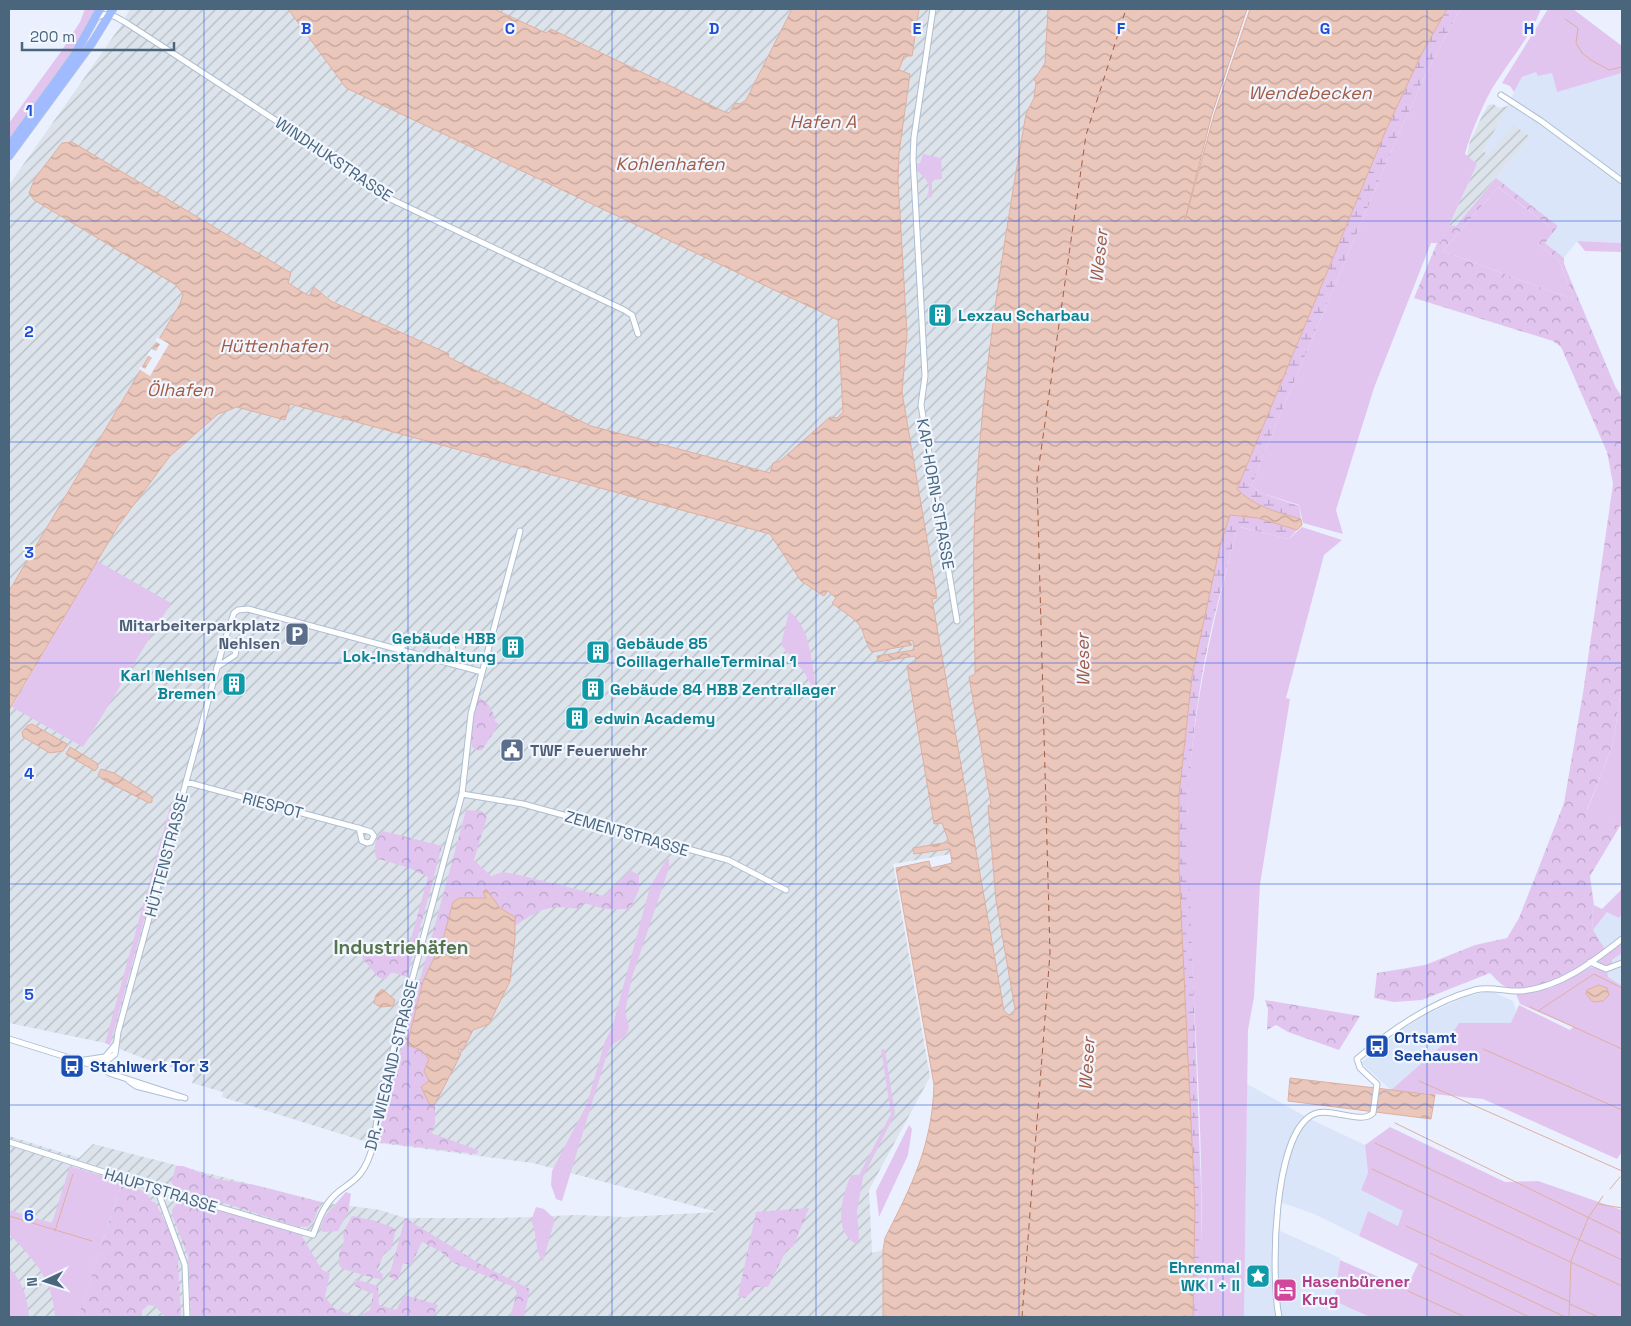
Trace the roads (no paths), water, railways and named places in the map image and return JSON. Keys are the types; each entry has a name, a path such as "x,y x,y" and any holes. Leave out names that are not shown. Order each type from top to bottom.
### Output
{"main road":[{"path":"9,146 74,56 100,9"},
{"path":"9,156 77,63 110,10"}],"street":[{"name":"KAP-HORN-STRASSE","path":"933,9 912,159 925,376 921,405 957,621"},
{"path":"95,19 110,10"},
{"name":"WINDHUKSTRASSE","path":"110,10 275,120 380,194 624,310 632,315 638,334"},
{"path":"1501,95 1549,127 1622,181"},
{"name":"DR.-WIEGAND-STRASSE","path":"313,1235 323,1210 333,1196 354,1181 361,1173 370,1155 379,1103 462,794 471,714 520,531"},
{"name":"HÜTTENSTRASSE","path":"103,1062 117,1043 217,667 234,613 238,610 248,609 482,672"},
{"path":"396,649 423,635 449,642 453,650 449,664"},
{"path":"217,667 235,655 236,650 223,646"},
{"name":"RIESPOT","path":"186,782 359,828"},
{"name":"ZEMENTSTRASSE","path":"462,794 523,804 728,860 786,890"},
{"path":"1279,1317 1274,1269 1280,1190 1288,1150 1302,1126 1313,1114 1332,1112 1364,1118 1373,1113 1377,1084 1360,1068 1357,1059 1383,1037 1419,1014 1443,1002 1478,989 1510,992 1541,988 1561,980 1622,939"},
{"path":"1590,962 1606,969 1622,963"},
{"path":"9,1039 84,1064 103,1062 116,1075 136,1086 168,1096 185,1098"},
{"name":"HAUPTSTRASSE","path":"9,1142 157,1190 313,1235"},
{"path":"157,1190 184,1258 186,1317"}],"water":[{"path":"288,9 494,9 546,33 551,29 727,113 730,112 735,103 740,104 746,100 792,9 919,9 912,56 904,56 899,70 910,74 899,153 898,180 907,334 902,392 937,598 932,599 1004,1011 1009,1015 1013,1014 1015,1009 996,900 988,806 991,804 969,677 975,674 974,532 978,462 994,312 1026,114 1034,98 1036,82 1034,80 1045,63 1048,9 1247,9 1212,114 1185,220 1214,115 1250,9 1447,9 1421,55 1386,130 1237,489 1259,505 1301,519 1302,525 1297,530 1258,518 1230,515 1220,546 1192,676 1179,795 1179,869 1195,1206 1193,1317 883,1317 883,1250 885,1238 912,1182 925,1146 934,1085 896,868 929,861 931,868 952,863 950,849 914,854 913,848 949,842 942,823 934,824 907,666 916,661 915,656 878,662 877,656 914,650 913,641 908,640 912,645 872,652 858,623 832,603 836,598 828,591 824,596 801,581 770,534 290,404 285,420 237,407 218,414 170,456 118,526 9,710 9,591 180,304 183,294 176,285 34,200 29,193 35,178 62,143 72,142 291,273 288,283 309,296 314,287 331,301 449,354 448,357 591,426 770,473 773,463 780,461 830,417 837,418 843,412 838,320 346,88"},
{"path":"32,724 67,744 63,751 50,753 23,737 22,732 27,726"},
{"path":"70,747 97,763 98,767 95,771 66,754"},
{"path":"101,769 114,773 148,794 152,797 152,802 149,803 102,779 98,775"},
{"path":"486,889 500,908 515,917 515,938 510,981 489,1024 473,1030 463,1050 459,1049 458,1052 461,1054 435,1104 430,1105 421,1087 429,1081 424,1071 429,1059 421,1050 407,1045 423,981 443,939 453,902 459,898 486,898 483,892"},
{"path":"1599,985 1607,988 1609,995 1603,1001 1593,1002 1586,994 1587,990"},
{"path":"382,989 395,1000 393,1006 380,1007 374,1003 376,995"},
{"path":"1290,1078 1435,1095 1431,1119 1288,1101"}],"waterway":[{"path":"1565,19 1578,28 1576,43 1582,53 1609,70 1622,67"},
{"path":"1538,1011 1594,974 1622,988"},
{"path":"1530,1007 1622,1049"},
{"path":"1483,1049 1622,1110"},
{"path":"1419,1081 1622,1171"},
{"path":"1395,1123 1622,1234"},
{"path":"1375,1143 1622,1260"},
{"path":"1372,1169 1622,1286"},
{"path":"55,1231 73,1174"},
{"path":"1610,1189 1620,1177"},
{"path":"1569,1317 1571,1261 1588,1218 1603,1196"},
{"path":"1598,1204 1622,1208"},
{"path":"9,1216 92,1241"},
{"path":"1406,1226 1570,1302"},
{"path":"1430,1253 1565,1317"},
{"path":"1420,1265 1529,1317"},
{"path":"1408,1291 1465,1317"},
{"path":"1570,1304 1598,1317"}],"place":[{"name":"Lexzau Scharbau","path":"940,315"},
{"name":"Mitarbeiterparkplatz Nehlsen","path":"297,634"},
{"name":"Gebäude HBB Lok-Instandhaltung","path":"513,647"},
{"name":"Gebäude 85 CoillagerhalleTerminal 1","path":"598,652"},
{"name":"Karl Nehlsen Bremen","path":"234,684"},
{"name":"Gebäude 84 HBB Zentrallager","path":"593,689"},
{"name":"edwin Academy","path":"577,718"},
{"name":"TWF Feuerwehr","path":"512,750"},
{"name":"Ortsamt Seehausen","path":"1377,1046"},
{"name":"Stahlwerk Tor 3","path":"72,1066"},
{"name":"Ehrenmal WK I + II","path":"1258,1276"},
{"name":"Hasenbürener Krug","path":"1285,1290"}],"district":[{"name":"Industriehäfen","path":"401,947"}],"water label":[{"name":"Wendebecken","path":"1310,93"},
{"name":"Hafen A","path":"823,122"},
{"name":"Kohlenhafen","path":"670,164"},
{"name":"Weser","path":"1099,256"},
{"name":"Hüttenhafen","path":"274,346"},
{"name":"Ölhafen","path":"180,390"},
{"name":"Weser","path":"1083,660"},
{"name":"Weser","path":"1087,1064"}]}
